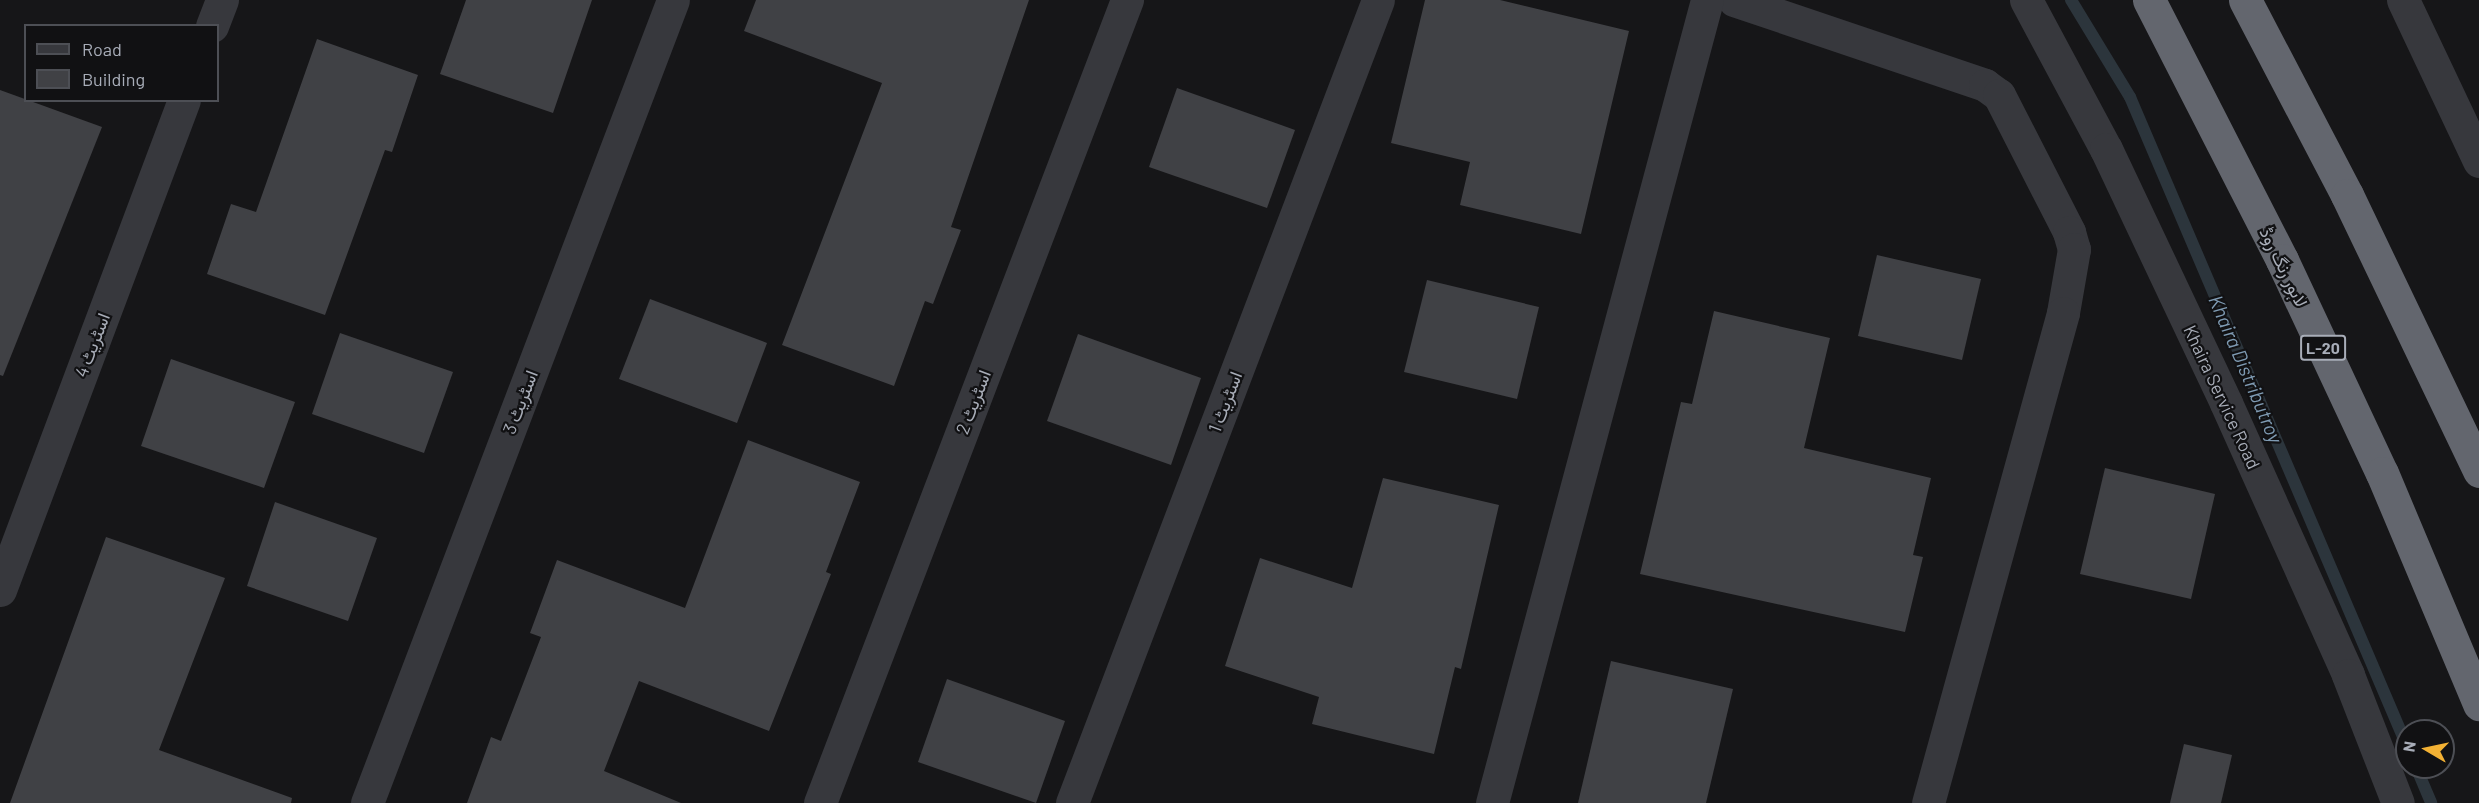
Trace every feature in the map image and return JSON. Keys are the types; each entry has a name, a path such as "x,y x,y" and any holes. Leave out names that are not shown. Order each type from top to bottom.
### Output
{"highway":[{"name":"لاہور رنگ روڈ","path":"2149,0 2282,260 2382,473 2479,704"},
{"path":"2245,0 2347,195 2479,471"}],"street":[{"path":"213,24 222,0"},
{"name":"اسٹریٹ 3","path":"366,803 673,0"},
{"name":"اسٹریٹ 2","path":"820,803 1127,0"},
{"name":"اسٹریٹ 1","path":"1072,803 1378,0"},
{"path":"1492,803 1707,0"},
{"path":"1734,0 1985,85 2011,112 2070,232 2073,270 2063,313 1928,803"},
{"name":"Khaira Service Road","path":"2026,0 2106,149 2226,404 2348,675 2398,803"},
{"path":"2403,0 2479,161"},
{"name":"اسٹریٹ 4","path":"0,590 183,102"}],"building":[{"path":"466,0 592,0 553,113 440,74"},
{"path":"756,0 1029,0 951,227 961,230 933,304 925,301 894,386 782,345 882,83 744,31"},
{"path":"1425,0 1500,0 1629,31 1581,234 1460,205 1470,162 1391,143"},
{"path":"317,39 418,75 392,152 385,150 325,315 207,274 231,204 256,212"},
{"path":"1177,88 1295,130 1267,208 1149,167"},
{"path":"0,90 24,99 24,102 33,102 102,127 3,376 0,375"},
{"path":"1877,255 1981,279 1962,360 1858,336"},
{"path":"1427,280 1539,307 1517,399 1404,372"},
{"path":"650,299 767,343 737,423 619,379"},
{"path":"1714,311 1830,338 1804,448 1931,478 1913,555 1923,557 1905,632 1640,574 1681,402 1692,404"},
{"path":"340,333 453,372 424,453 312,414"},
{"path":"1078,334 1201,378 1171,465 1047,421"},
{"path":"171,359 295,402 264,488 141,446"},
{"path":"748,440 860,482 826,572 831,574 769,731 639,681 604,771 681,803 467,803 491,737 501,741 541,637 530,633 557,560 685,608"},
{"path":"2105,468 2215,494 2191,599 2080,574"},
{"path":"1383,478 1499,505 1461,669 1455,667 1434,754 1312,724 1319,697 1225,666 1260,558 1352,588"},
{"path":"275,502 377,538 348,621 247,586"},
{"path":"106,537 225,578 159,750 292,798 291,803 10,803"},
{"path":"1611,661 1733,689 1706,803 1578,803"},
{"path":"947,679 1065,721 1036,803 918,762"},
{"path":"2184,744 2232,755 2221,803 2170,803"}],"waterway":[{"name":"Khaira Distributroy","path":"2071,0 2130,97 2395,719"},
{"name":"Khaira Distributroy","path":"2421,779 2431,803"}]}
